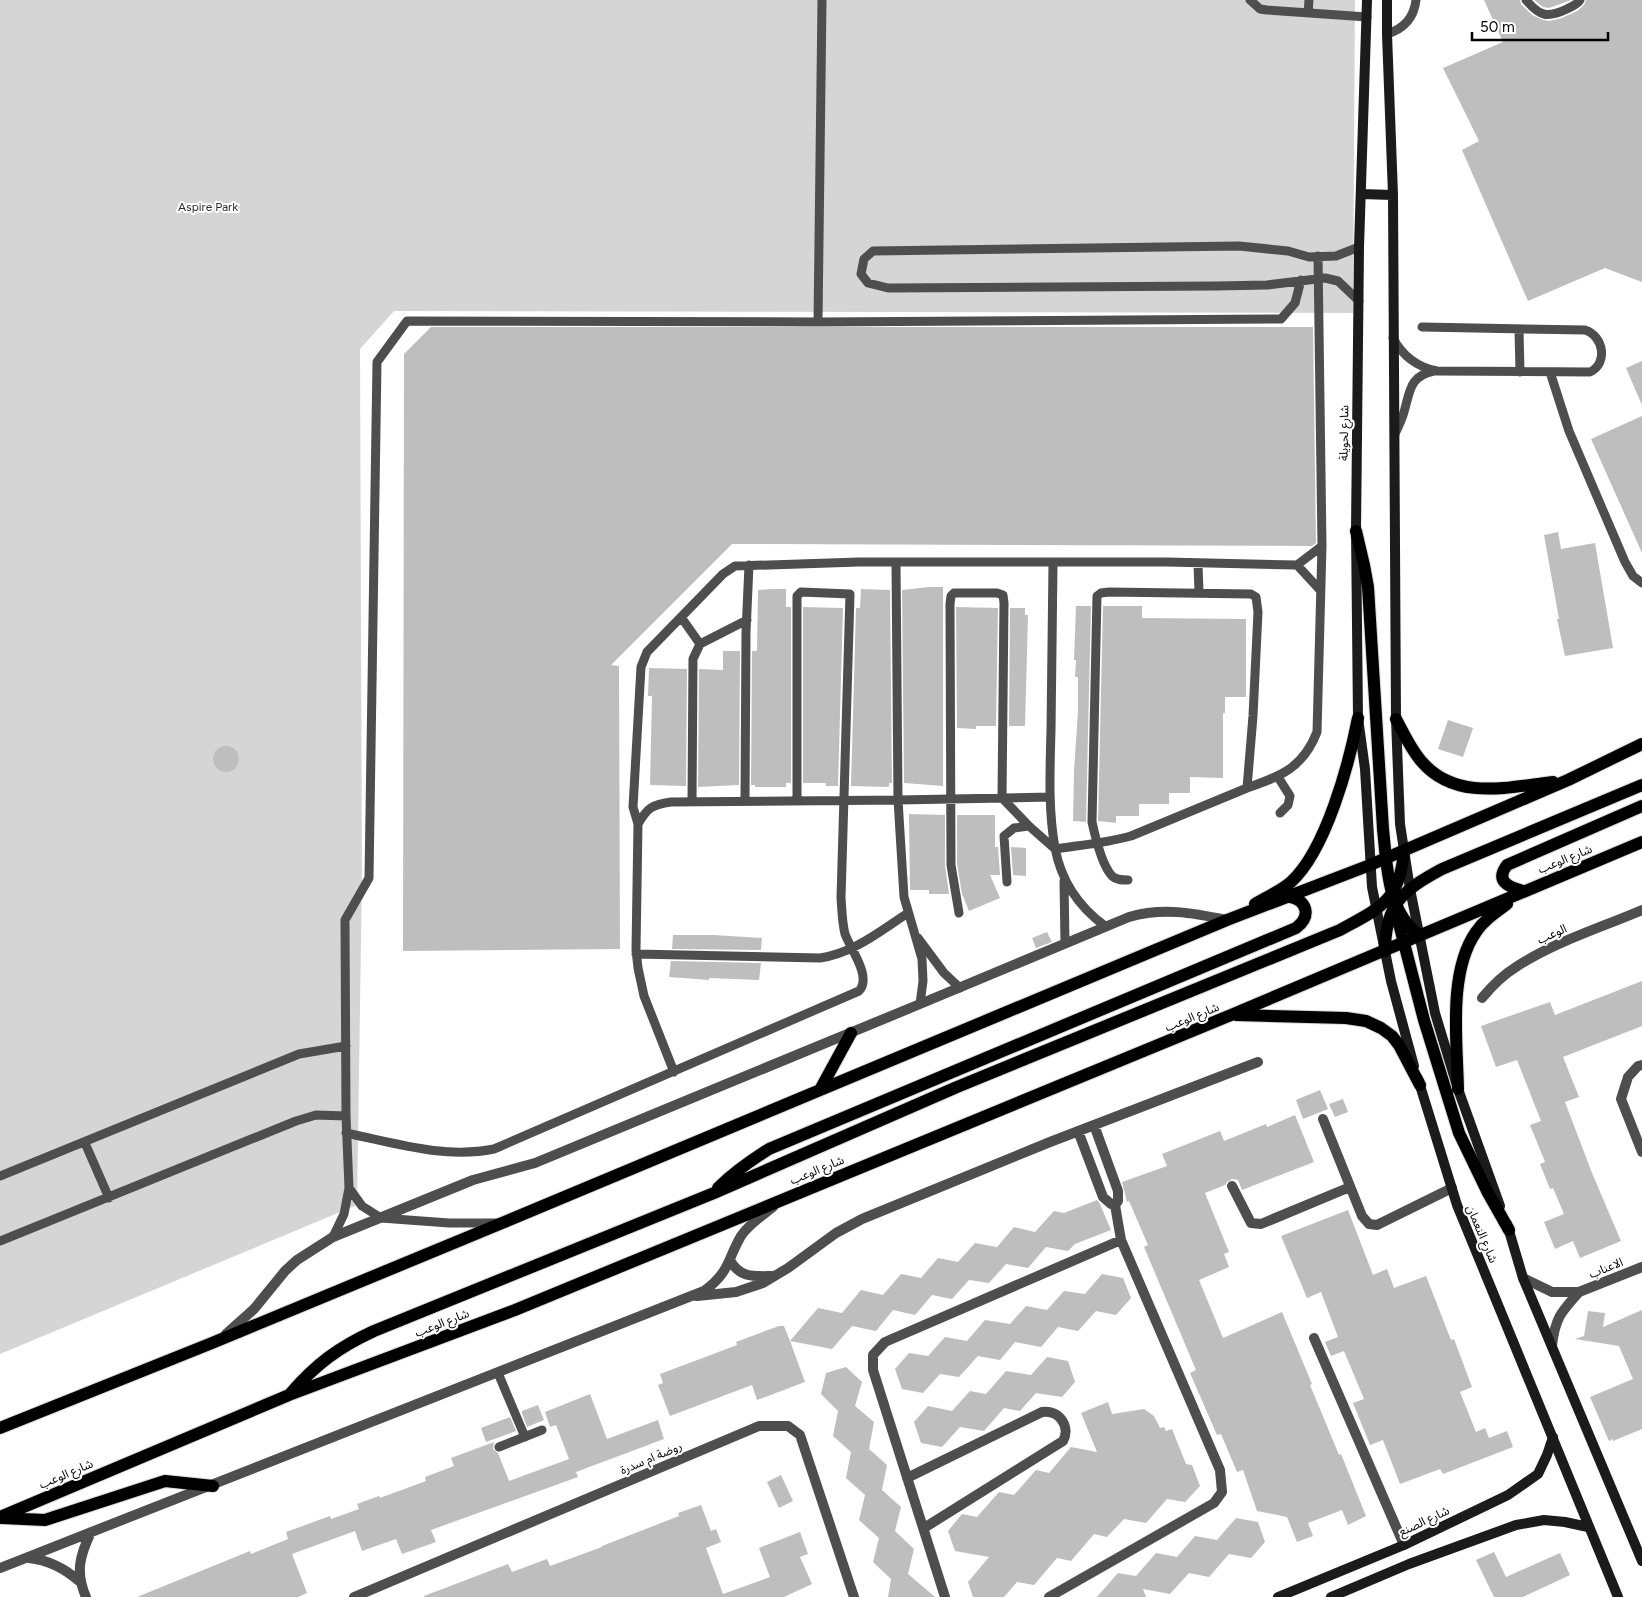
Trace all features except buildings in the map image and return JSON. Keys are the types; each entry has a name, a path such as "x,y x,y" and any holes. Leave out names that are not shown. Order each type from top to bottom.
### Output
{"main road":[{"path":"1356,532 1368,587 1383,830 1393,900 1424,1020 1459,1133 1486,1191 1509,1230"},
{"path":"1227,920 1289,884 1308,862 1322,836 1340,788 1358,718"},
{"path":"1396,720 1423,763 1450,783 1471,788 1492,789 1568,780"},
{"path":"0,1428 502,1223 821,1088 1227,920 1404,851 1568,780 1642,744"},
{"path":"289,1395 327,1357 350,1342 374,1330 714,1193 957,1087 1324,937 1393,900 1442,869 1642,785"},
{"path":"1523,891 1512,888 1503,881 1502,875 1507,864 1642,806"},
{"name":"شارع الوعب","path":"0,1517 289,1395 515,1310 1231,1015 1642,842"},
{"path":"1384,951 1386,925 1402,871 1404,851"},
{"path":"1370,865 1382,876 1405,922 1419,935"},
{"path":"1458,1089 1457,986 1464,956 1477,931 1490,916 1523,891"},
{"path":"714,1193 743,1166 769,1149 1296,928 1302,924 1305,910 1303,904 1297,899 1290,897"},
{"path":"1231,1015 1346,1018 1366,1021 1392,1036 1399,1045 1420,1086"},
{"path":"821,1088 850,1033"},
{"path":"0,1517 45,1520 165,1481 213,1486"}],"street":[{"name":"شارع لحويلة","path":"1367,0 1359,247 1356,532 1358,718 1365,769 1370,865"},
{"path":"1387,0 1393,195 1396,720 1400,824 1404,851"},
{"path":"1361,194 1393,195"},
{"name":"شارع النعمان","path":"1404,851 1435,1013 1458,1089 1509,1230 1523,1278 1642,1562"},
{"name":"شارع النعمان","path":"1370,865 1384,951 1420,1086 1456,1205 1618,1597"},
{"path":"212,1343 241,1322 297,1260 333,1238 473,1180 535,1163 960,988 1105,926 1144,912 1159,910 1190,912 1227,920"},
{"name":"الوعب","path":"1482,998 1503,976 1534,956 1642,910"},
{"path":"691,1296 749,1289 775,1276 836,1233 862,1219 1078,1131 1258,1062"},
{"path":"1642,1065 1628,1077 1621,1099 1642,1152"},
{"path":"1323,1119 1362,1216 1369,1224 1377,1225 1452,1188"},
{"path":"1049,1597 1214,1502 1222,1492 1220,1470 1121,1240 1116,1205 1118,1191 1094,1125"},
{"path":"1078,1131 1103,1197 1110,1204 1116,1205"},
{"path":"1232,1186 1251,1223 1256,1225 1350,1187"},
{"path":"0,1568 213,1486 704,1291 715,1283 724,1272 746,1230 784,1198"},
{"path":"946,1597 873,1370 872,1355 885,1342 1121,1240"},
{"path":"730,1260 739,1272 746,1275 775,1276"},
{"name":"الاعناب","path":"1523,1278 1552,1292 1579,1292 1642,1267"},
{"name":"الاعناب","path":"1552,1346 1554,1330 1560,1313 1579,1292"},
{"path":"1314,1338 1404,1544"},
{"path":"907,1478 1042,1412 1050,1411 1057,1414 1063,1421 1066,1436 1063,1442 924,1528"},
{"name":"روضة ام سدرة","path":"356,1597 759,1426 788,1426 800,1435 854,1597"},
{"name":"شارع الصنع","path":"1278,1597 1404,1544 1508,1495 1538,1474 1553,1437"},
{"path":"1331,1597 1409,1564 1516,1525 1544,1520 1588,1527"},
{"path":"79,1581 82,1555 91,1532"},
{"path":"26,1558 41,1559 68,1571 79,1581 86,1597"}],"lane":[{"path":"818,322 822,0"},
{"path":"1250,0 1254,5 1267,10 1367,16"},
{"path":"1308,13 1309,0"},
{"path":"1387,34 1408,21 1413,14 1416,0"},
{"path":"1526,0 1542,14 1550,16 1574,5 1580,0"},
{"path":"1359,247 1336,256 1309,257 1288,251 1239,246 873,251 864,259 861,274 868,283 888,288 1225,286 1267,285 1325,278 1338,281 1359,301"},
{"path":"959,913 951,865 950,604 951,596 954,593 1002,595 1004,603 1002,798 1055,849 1131,836 1278,777 1305,756 1317,732 1322,546 1318,256"},
{"path":"333,1238 344,1214 349,1188 346,1133 345,920 369,878 377,362 407,322 1281,319 1295,303 1301,280"},
{"path":"1394,436 1404,411 1408,391 1413,383 1428,372 1590,372 1595,370 1599,364 1599,340 1591,332 1585,330 1422,327"},
{"path":"1520,330 1520,372"},
{"path":"1393,336 1397,345 1410,360 1418,365 1437,371"},
{"path":"1550,372 1569,430 1625,562 1633,576 1642,584"},
{"path":"674,1072 644,996 636,954 638,824 633,807 641,667 647,652 723,574 735,566 842,562 1167,562 1297,565 1322,546"},
{"path":"896,563 898,800 904,897 915,933 923,970 920,1004"},
{"path":"1053,563 1050,797 1055,849 1063,874 1072,891 1084,908 1105,926"},
{"path":"1198,564 1199,592"},
{"path":"745,801 749,565"},
{"path":"1297,565 1320,590"},
{"path":"346,1133 438,1152 466,1153 487,1151 674,1072 858,992 862,988 864,977 845,932 842,914 850,594 801,592 797,596 797,801"},
{"path":"1128,880 1117,879 1112,875 1096,843 1092,822 1097,596 1102,592 1199,592 1251,594 1256,597 1258,612 1254,716 1247,788"},
{"path":"681,617 700,644"},
{"path":"692,802 693,659 700,644 747,620"},
{"path":"1278,777 1290,796 1288,805 1280,813"},
{"path":"638,824 645,812 655,805 670,802 1050,797"},
{"path":"1008,882 1004,836 1014,828 1029,826"},
{"path":"1063,874 1066,907 1065,943"},
{"path":"636,954 820,958 852,949 908,913"},
{"path":"915,933 944,973 960,988"},
{"path":"0,1176 85,1143 299,1054 346,1046"},
{"path":"0,1242 296,1121 316,1115 346,1116"},
{"path":"85,1143 109,1198"},
{"path":"349,1188 362,1206 381,1218 449,1223 502,1223"},
{"path":"498,1373 525,1437"},
{"path":"499,1447 542,1430"}],"green space":[{"name":"Aspire Park","path":"0,0 1355,0 1353,313 394,311 360,349 362,875 357,1205 0,1354"}]}
